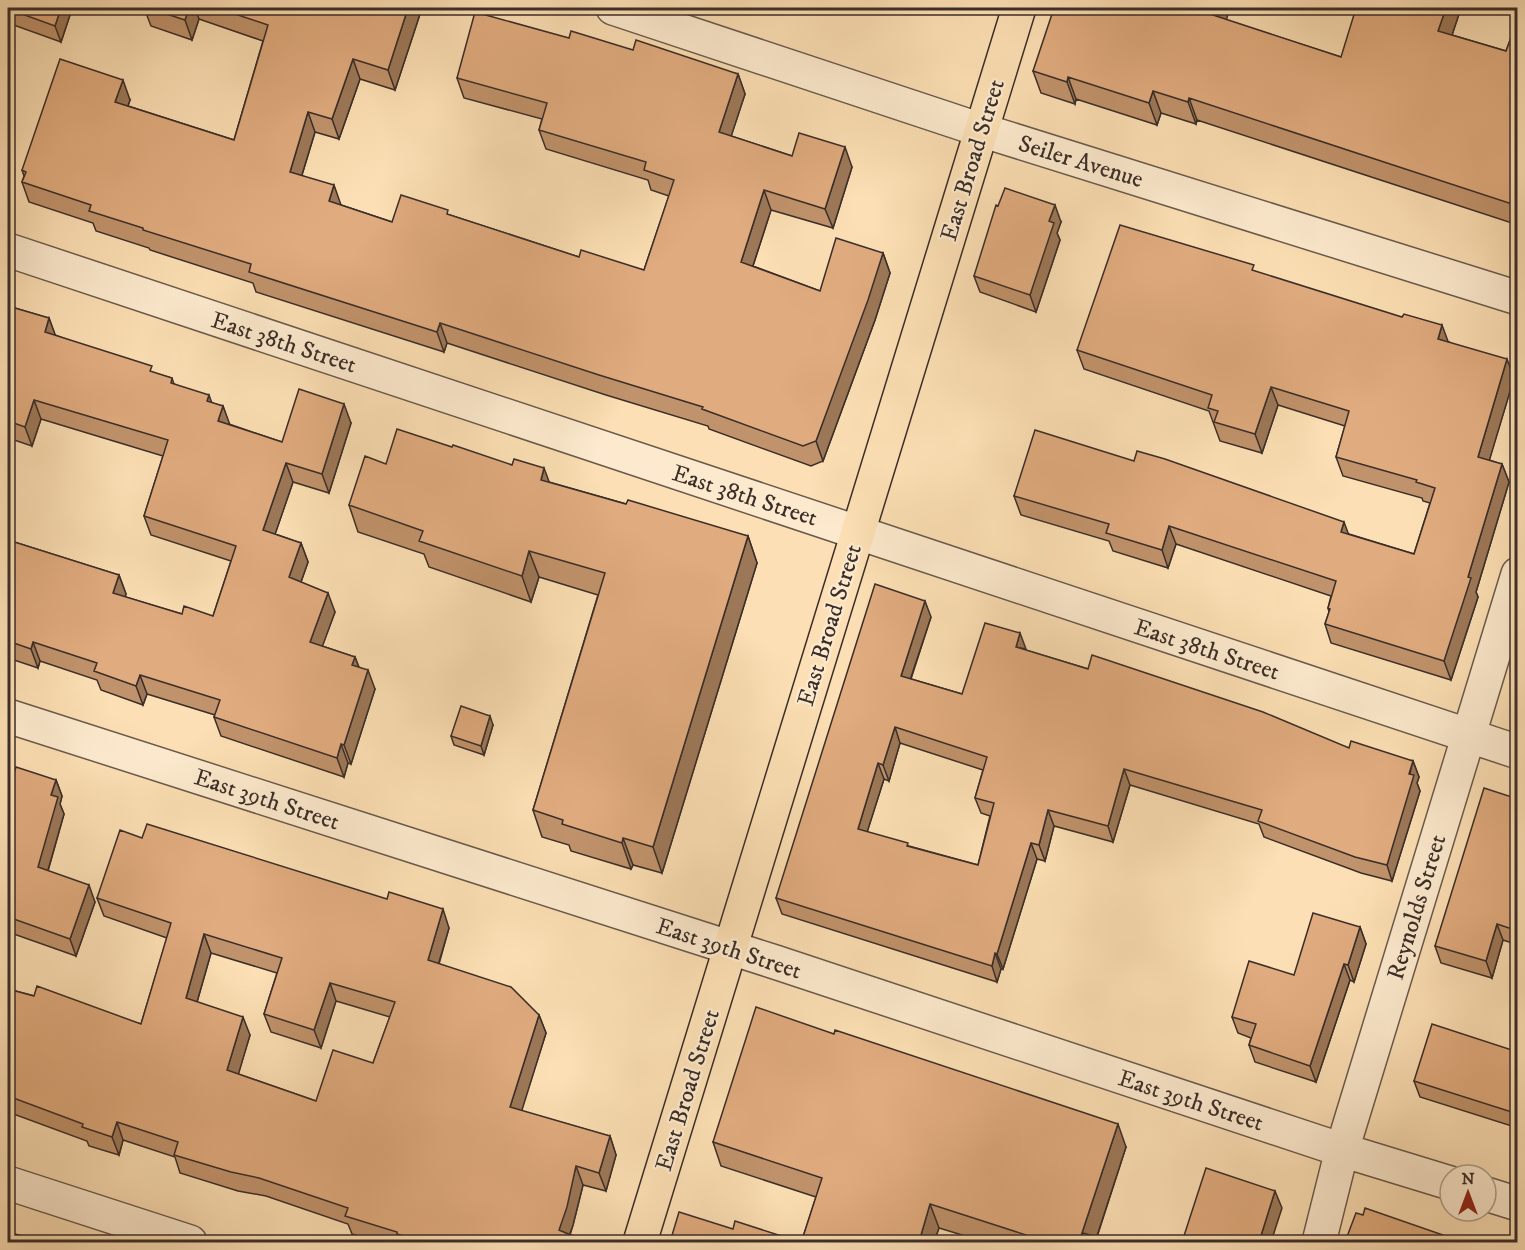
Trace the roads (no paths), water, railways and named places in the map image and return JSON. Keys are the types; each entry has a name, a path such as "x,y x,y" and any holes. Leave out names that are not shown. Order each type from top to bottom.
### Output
{"main road":[{"name":"East Broad Street","path":"640,1242 1019,8"}],"street":[{"name":"Seiler Avenue","path":"613,8 981,130 1518,298"},
{"name":"East 38th Street","path":"8,250 1518,753"},
{"name":"Reynolds Street","path":"1319,1242 1342,1150 1518,574"},
{"name":"East 39th Street","path":"8,716 731,948 1342,1150 1438,1179"},
{"path":"8,1183 190,1242"},
{"path":"1498,1198 1518,1204"}]}
